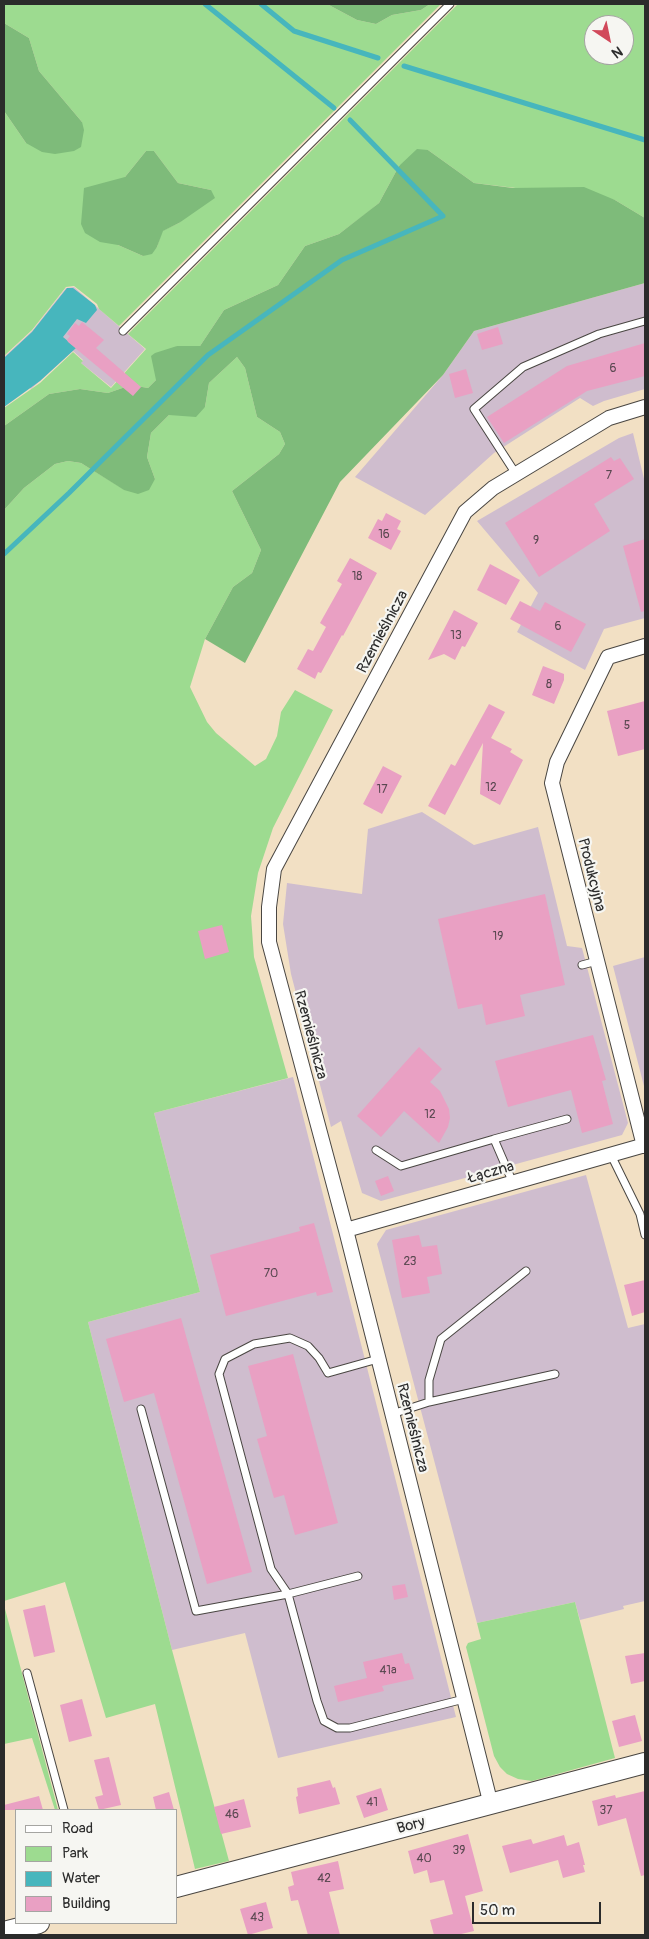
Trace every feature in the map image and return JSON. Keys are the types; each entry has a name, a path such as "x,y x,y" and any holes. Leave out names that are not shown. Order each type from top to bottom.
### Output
{"street":[{"name":"Rzemieślnicza","path":"491,1805 346,1230 269,942 269,906 274,868 465,512 493,488 608,418 645,407"},
{"name":"Produkcyjna","path":"645,646 608,656 558,762 552,783 645,1146"},
{"name":"Łączna","path":"346,1230 645,1146"},
{"name":"Bory","path":"178,1886 645,1764"},
{"path":"4,1932 36,1924"}],"lane":[{"path":"123,331 450,4"},
{"path":"516,474 474,409 523,367 599,334 645,322"},
{"path":"582,965 597,961"},
{"path":"376,1150 401,1166 567,1119"},
{"path":"494,1139 513,1183"},
{"path":"611,1155 640,1214 645,1235"},
{"path":"429,1402 429,1380 441,1339 526,1271"},
{"path":"378,1360 328,1373 319,1358 308,1346 290,1338 254,1344 224,1359 219,1374 271,1569 288,1594 324,1721 337,1728 350,1728 464,1699"},
{"path":"392,1414 429,1402 555,1374"},
{"path":"141,1409 196,1611 288,1594 358,1576"},
{"path":"27,1673 64,1809"}],"shaded area":[{"path":"645,283 645,389 593,406 580,398 494,453 425,515 355,477 443,375 474,331"},
{"path":"74,287 145,349 111,387 81,363 83,360 73,351 31,389 4,361 4,357 32,331 66,288"},
{"path":"633,433 645,483 645,618 604,629 585,670 517,632 538,593 477,521 619,438"},
{"path":"422,812 474,845 538,827 567,946 582,948 628,1123 622,1135 381,1201 362,1193 341,1121 331,1127 291,974 283,924 287,883 362,894 368,829"},
{"path":"645,957 645,1090 613,966"},
{"path":"293,1077 456,1717 278,1758 245,1633 172,1650 88,1322 200,1292 154,1113"},
{"path":"586,1175 628,1328 645,1324 645,1601 623,1606 624,1609 580,1620 575,1602 477,1623 377,1244 386,1230"}],"green space":[{"path":"4,4 327,4 357,20 376,24 392,15 421,10 430,4 441,4 119,326 99,309 97,304 74,286 66,287 32,330 4,356 4,111 26,143 82,122 39,71 29,38 4,23","holes":["146,151 154,151 178,183 211,190 179,223 162,231 157,247 143,256 118,245 125,177"]},
{"path":"327,4 430,4 421,10 392,15 376,24 357,20"},
{"path":"458,4 645,4 645,218 615,200 474,183 428,150 399,166 379,203 368,212 339,234 305,246 278,285 224,310 200,346 177,346 156,380 148,388 131,385 108,393 80,389 49,394 4,426 4,408 40,383 73,352 83,361 81,363 111,388 146,349 128,334"},
{"path":"4,23 29,38 39,71 82,122 84,130 81,147 74,151 55,154 42,152 26,143 4,111"},
{"path":"417,149 428,150 474,183 513,188 584,187 615,200 645,218 645,283 474,331 443,375 340,482 245,663 205,639 233,587 252,573 261,550 232,491 279,454 285,444 280,432 257,417 245,368 237,357 209,383 205,407 196,417 169,415 151,433 147,457 155,479 149,490 138,494 124,490 81,463 68,461 55,464 24,488 4,510 4,426 49,394 80,389 108,393 131,385 148,388 156,380 151,356 177,346 200,346 224,310 278,285 305,246 339,234 379,203 399,166"},
{"path":"146,151 154,151 178,183 211,190 215,198 179,223 163,231 152,254 143,256 118,245 100,242 85,233 81,224 84,188 125,177"},
{"path":"237,357 245,368 257,417 280,432 285,444 279,454 232,491 261,550 252,573 233,587 205,639 190,687 207,722 216,733 255,766 266,759 277,736 281,712 295,690 333,710 273,828 258,873 251,916 254,957 288,1078 154,1113 200,1292 88,1322 172,1650 229,1861 195,1869 155,1704 106,1718 65,1582 4,1601 4,510 24,488 55,464 68,461 81,463 125,490 155,479 147,457 151,433 169,415 205,407 209,383"},
{"path":"575,1602 615,1758 532,1781 518,1779 507,1774 500,1767 494,1756 466,1647 468,1643 481,1639 477,1623"},
{"path":"4,1605 58,1809 55,1809 32,1738 4,1744"}],"water":[{"path":"67,288 73,288 95,305 97,310 86,323 77,319 63,337 76,348 40,381 4,407 4,358 32,332"}],"building":[{"path":"82,322 104,340 96,348 141,387 133,396 68,342 67,340 70,336 67,334 75,323 79,326"},
{"path":"498,327 503,344 482,350 477,334"},
{"path":"645,343 645,376 587,391 504,443 487,417 567,366"},
{"path":"466,369 473,393 455,398 449,374"},
{"path":"611,457 614,461 620,458 634,479 594,504 610,531 539,577 505,523"},
{"path":"386,513 401,521 397,529 401,531 391,550 368,538 378,519 382,521"},
{"path":"645,539 645,611 641,612 623,546"},
{"path":"350,558 377,573 343,636 321,673 318,672 315,679 297,669 308,649 313,651 326,627 320,623 342,584 337,581"},
{"path":"490,564 520,580 506,605 477,590"},
{"path":"520,601 540,611 545,602 586,624 571,652 510,619"},
{"path":"454,610 478,623 465,647 462,646 455,660 444,654 428,660"},
{"path":"543,666 564,674 564,680 554,704 532,695"},
{"path":"645,701 645,749 618,756 607,711"},
{"path":"489,704 505,712 491,738 512,749 510,752 523,760 500,805 480,794 483,743 445,815 428,806 451,764 455,766"},
{"path":"383,766 402,776 382,814 363,804"},
{"path":"545,894 565,985 520,995 525,1016 486,1025 482,1004 458,1009 438,919"},
{"path":"222,925 229,952 205,959 198,931"},
{"path":"593,1035 606,1080 602,1081 613,1124 582,1133 571,1090 508,1107 495,1061"},
{"path":"419,1047 442,1069 430,1082 440,1091 449,1109 448,1127 439,1143 404,1111 381,1137 357,1116"},
{"path":"388,1176 394,1191 381,1196 375,1181"},
{"path":"314,1223 333,1292 317,1296 316,1292 226,1316 210,1255 300,1231 299,1227"},
{"path":"419,1235 422,1247 437,1245 442,1274 427,1277 430,1293 402,1298 392,1240"},
{"path":"645,1280 645,1312 632,1316 624,1285"},
{"path":"181,1318 252,1572 207,1584 154,1393 124,1402 106,1339"},
{"path":"293,1354 338,1523 295,1535 284,1495 274,1498 257,1439 267,1436 248,1366"},
{"path":"405,1584 408,1597 394,1600 392,1586"},
{"path":"45,1605 55,1652 34,1657 23,1610"},
{"path":"402,1653 405,1664 409,1663 414,1679 382,1686 384,1691 338,1702 334,1686 367,1678 363,1662"},
{"path":"645,1653 645,1681 631,1684 625,1656"},
{"path":"82,1699 92,1736 69,1742 60,1705"},
{"path":"635,1715 642,1741 619,1747 612,1721"},
{"path":"109,1757 121,1805 99,1809 95,1797 103,1795 94,1760"},
{"path":"330,1780 333,1788 335,1787 340,1804 299,1814 296,1797 298,1796 297,1788"},
{"path":"381,1788 388,1810 364,1818 356,1796"},
{"path":"645,1791 645,1875 641,1876 626,1818 598,1826 592,1801 615,1795 616,1798"},
{"path":"169,1792 174,1809 156,1809 153,1797"},
{"path":"39,1796 43,1809 4,1810 4,1805"},
{"path":"244,1799 251,1827 221,1834 214,1807"},
{"path":"468,1834 483,1891 465,1896 474,1931 457,1935 434,1935 430,1920 453,1914 444,1880 430,1883 427,1870 414,1874 408,1851"},
{"path":"564,1835 567,1846 579,1842 585,1872 563,1878 558,1860 510,1873 502,1846 531,1839 533,1844"},
{"path":"338,1861 344,1889 329,1892 340,1935 308,1935 298,1900 291,1901 288,1887 294,1885 291,1872"},
{"path":"266,1902 273,1928 248,1935 240,1909"}],"waterway":[{"path":"205,4 334,108"},
{"path":"261,4 294,31 378,58"},
{"path":"404,66 645,140"},
{"path":"4,554 69,493 208,355 342,260 443,216 350,120"}]}
